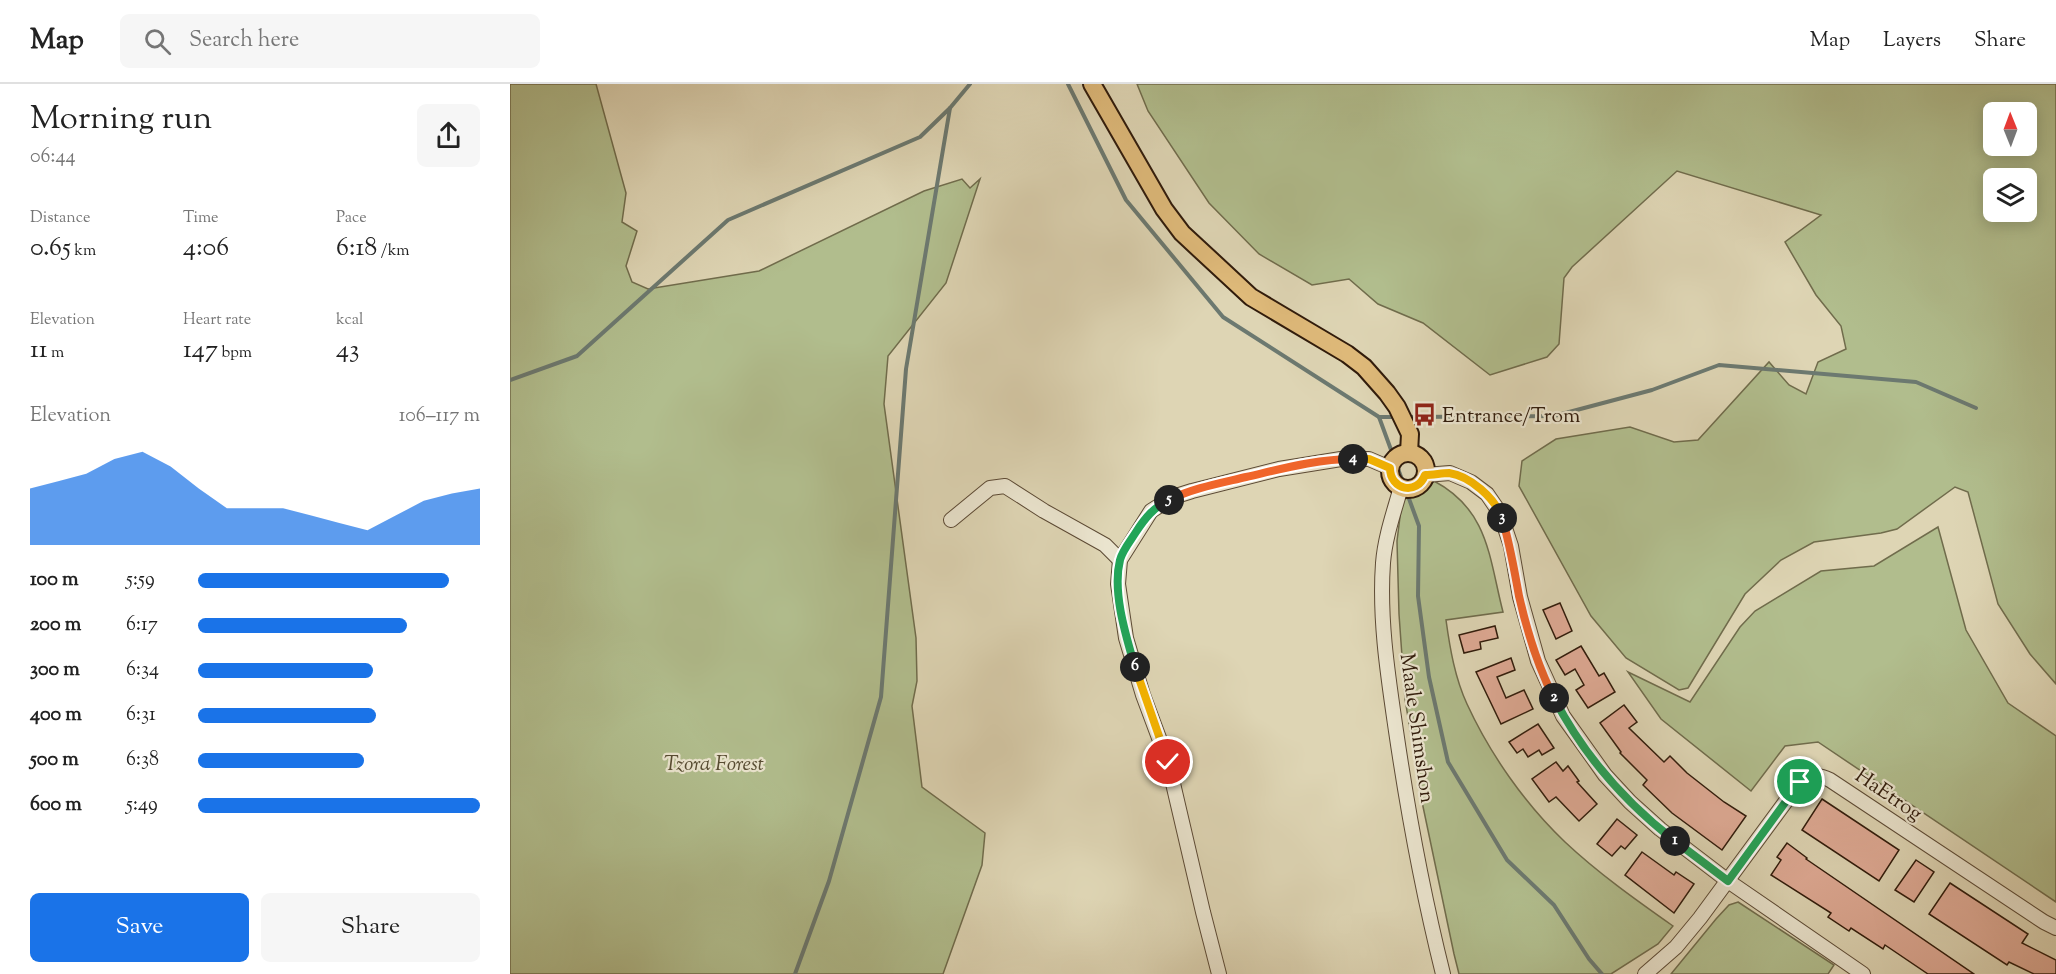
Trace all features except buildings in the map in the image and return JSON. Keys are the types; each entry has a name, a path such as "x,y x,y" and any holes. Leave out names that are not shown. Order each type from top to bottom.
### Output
{"main road":[{"path":"1092,84 1164,209 1182,233 1251,297 1347,354 1364,367 1397,407 1410,434 1409,453"},
{"path":"1409,453 1419,457 1425,465 1423,480 1411,489 1401,487 1392,479 1390,468 1397,457 1409,453"}],"street":[{"path":"1219,974 1168,762 1143,695 1126,638 1119,595 1120,560 1151,512 1173,498 1192,491 1278,470 1341,459 1369,459 1390,468"},
{"path":"1425,475 1450,473 1471,482 1487,494 1500,513 1511,546 1520,597 1538,661 1563,716 1605,775 1660,829 1807,938 1863,974"},
{"path":"951,520 990,488 1005,486 1104,545 1120,560"},
{"name":"Maale Shimshon","path":"1401,487 1383,560 1382,594 1385,642 1411,825 1443,974"},
{"name":"HaEtrog","path":"1728,881 1800,782 1817,775 1830,780 2056,928"},
{"path":"1645,974 1676,947 1728,881"}],"green space":[{"name":"Tzora Forest","path":"510,84 596,84 626,193 622,222 637,231 626,266 632,282 648,289 759,271 924,191 962,179 970,188 980,179 946,283 888,356 884,404 916,638 917,681 912,706 922,787 985,833 982,865 943,974 510,974"},
{"path":"1137,84 2056,84 2056,684 2030,654 1998,604 1968,492 1955,487 1897,529 1814,542 1781,560 1745,594 1688,688 1679,690 1626,658 1591,616 1519,486 1522,461 1556,439 1630,427 1674,442 1698,440 1769,362 1789,385 1806,394 1818,362 1846,349 1841,326 1816,295 1785,242 1821,215 1677,171 1572,267 1564,278 1559,344 1547,357 1490,375 1423,323 1378,304 1349,279 1312,285 1259,254 1209,203 1148,111"},
{"path":"1434,481 1466,506 1476,521 1490,554 1503,612 1446,620 1456,674 1476,723 1522,795 1550,827 1604,875 1673,926 1658,944 1611,974 1459,974 1421,797 1405,699 1399,614 1397,541 1402,501"},
{"path":"1938,527 1966,630 2008,703 2056,736 2056,902 1818,742 1785,746 1751,791 1661,719 1628,672 1690,702 1740,627 1755,611 1821,571 1874,566"},
{"path":"1738,902 1834,965 1828,974 1671,974 1729,905"}],"waterway":[{"path":"510,380 577,356 728,220 920,137 950,108 970,84"},
{"path":"1068,84 1126,200 1223,317 1379,417 1419,526 1418,596 1429,677 1448,762 1507,860 1554,905 1589,959 1602,974"},
{"path":"795,974 829,881 881,697 906,369 950,108"},
{"path":"1406,417 1554,416 1652,390 1719,365 1916,382 1976,408"},
{"path":"1379,417 1395,417"}],"place":[{"name":"Entrance/Trom","path":"1424,415"}],"route":[{"path":"1168,762 1143,695 1126,638 1120,606 1118,584 1120,560 1138,528 1151,512 1162,504 1192,491 1310,463 1341,459 1369,459 1390,468 1392,479 1406,489 1416,487 1425,475 1450,473 1471,482 1487,494 1500,513 1511,546 1528,630 1538,661 1563,716 1605,775 1630,802 1660,829 1728,881 1800,782"}]}
